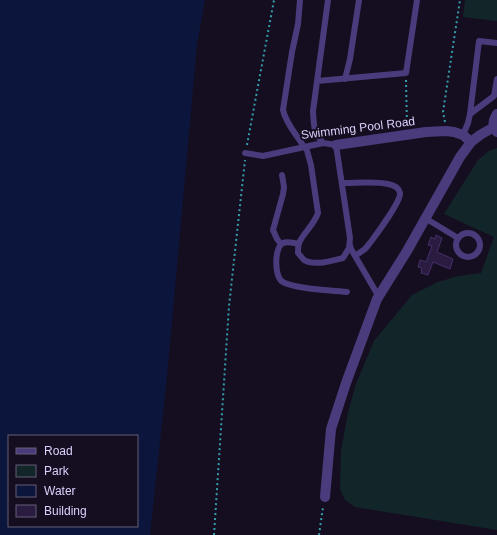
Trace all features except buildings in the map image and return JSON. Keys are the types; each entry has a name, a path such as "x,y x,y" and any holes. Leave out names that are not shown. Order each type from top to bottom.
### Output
{"street":[{"path":"325,497 331,429 346,383 378,297 407,251 460,157 472,142 480,135 495,130 493,123 497,114"},
{"name":"Swimming Pool Road","path":"336,145 426,132 446,131 463,135 472,142"}],"lane":[{"path":"300,0 298,24 283,110 289,125 305,147 311,165 318,213 315,221 307,230 299,244 298,253 303,260 311,263 328,262 343,258 350,245"},
{"path":"323,143 317,136 314,126 313,111 328,0"},
{"path":"345,79 350,60 359,0"},
{"path":"317,81 406,73 417,0"},
{"path":"463,135 468,124 470,114 479,41 497,43"},
{"path":"470,114 494,96 497,79"},
{"name":"Swimming Pool Road","path":"245,152 263,156 323,143 336,145"},
{"path":"336,145 351,249 378,297"},
{"path":"281,244 277,239 274,230 283,194 284,187 282,175"},
{"path":"342,183 388,184 395,186 400,192 395,205 370,243 365,249 355,256"},
{"path":"425,218 458,238"},
{"path":"299,244 285,242 279,247 276,261 276,269 279,280 283,283 309,289 348,292"}],"path":[{"path":"214,535 229,306 245,152 274,0"},
{"path":"446,131 443,112 460,0"},
{"path":"406,73 407,135"},
{"path":"319,535 325,497"}],"green space":[{"path":"465,0 497,0 497,21 463,17"},
{"path":"497,148 497,530 355,507 345,500 340,489 341,451 348,413 356,384 374,341 412,295 438,282 458,276 481,273 494,237 444,214 478,160 489,151"}],"water":[{"path":"0,0 205,0 197,45 167,377 150,535 0,535"}]}
